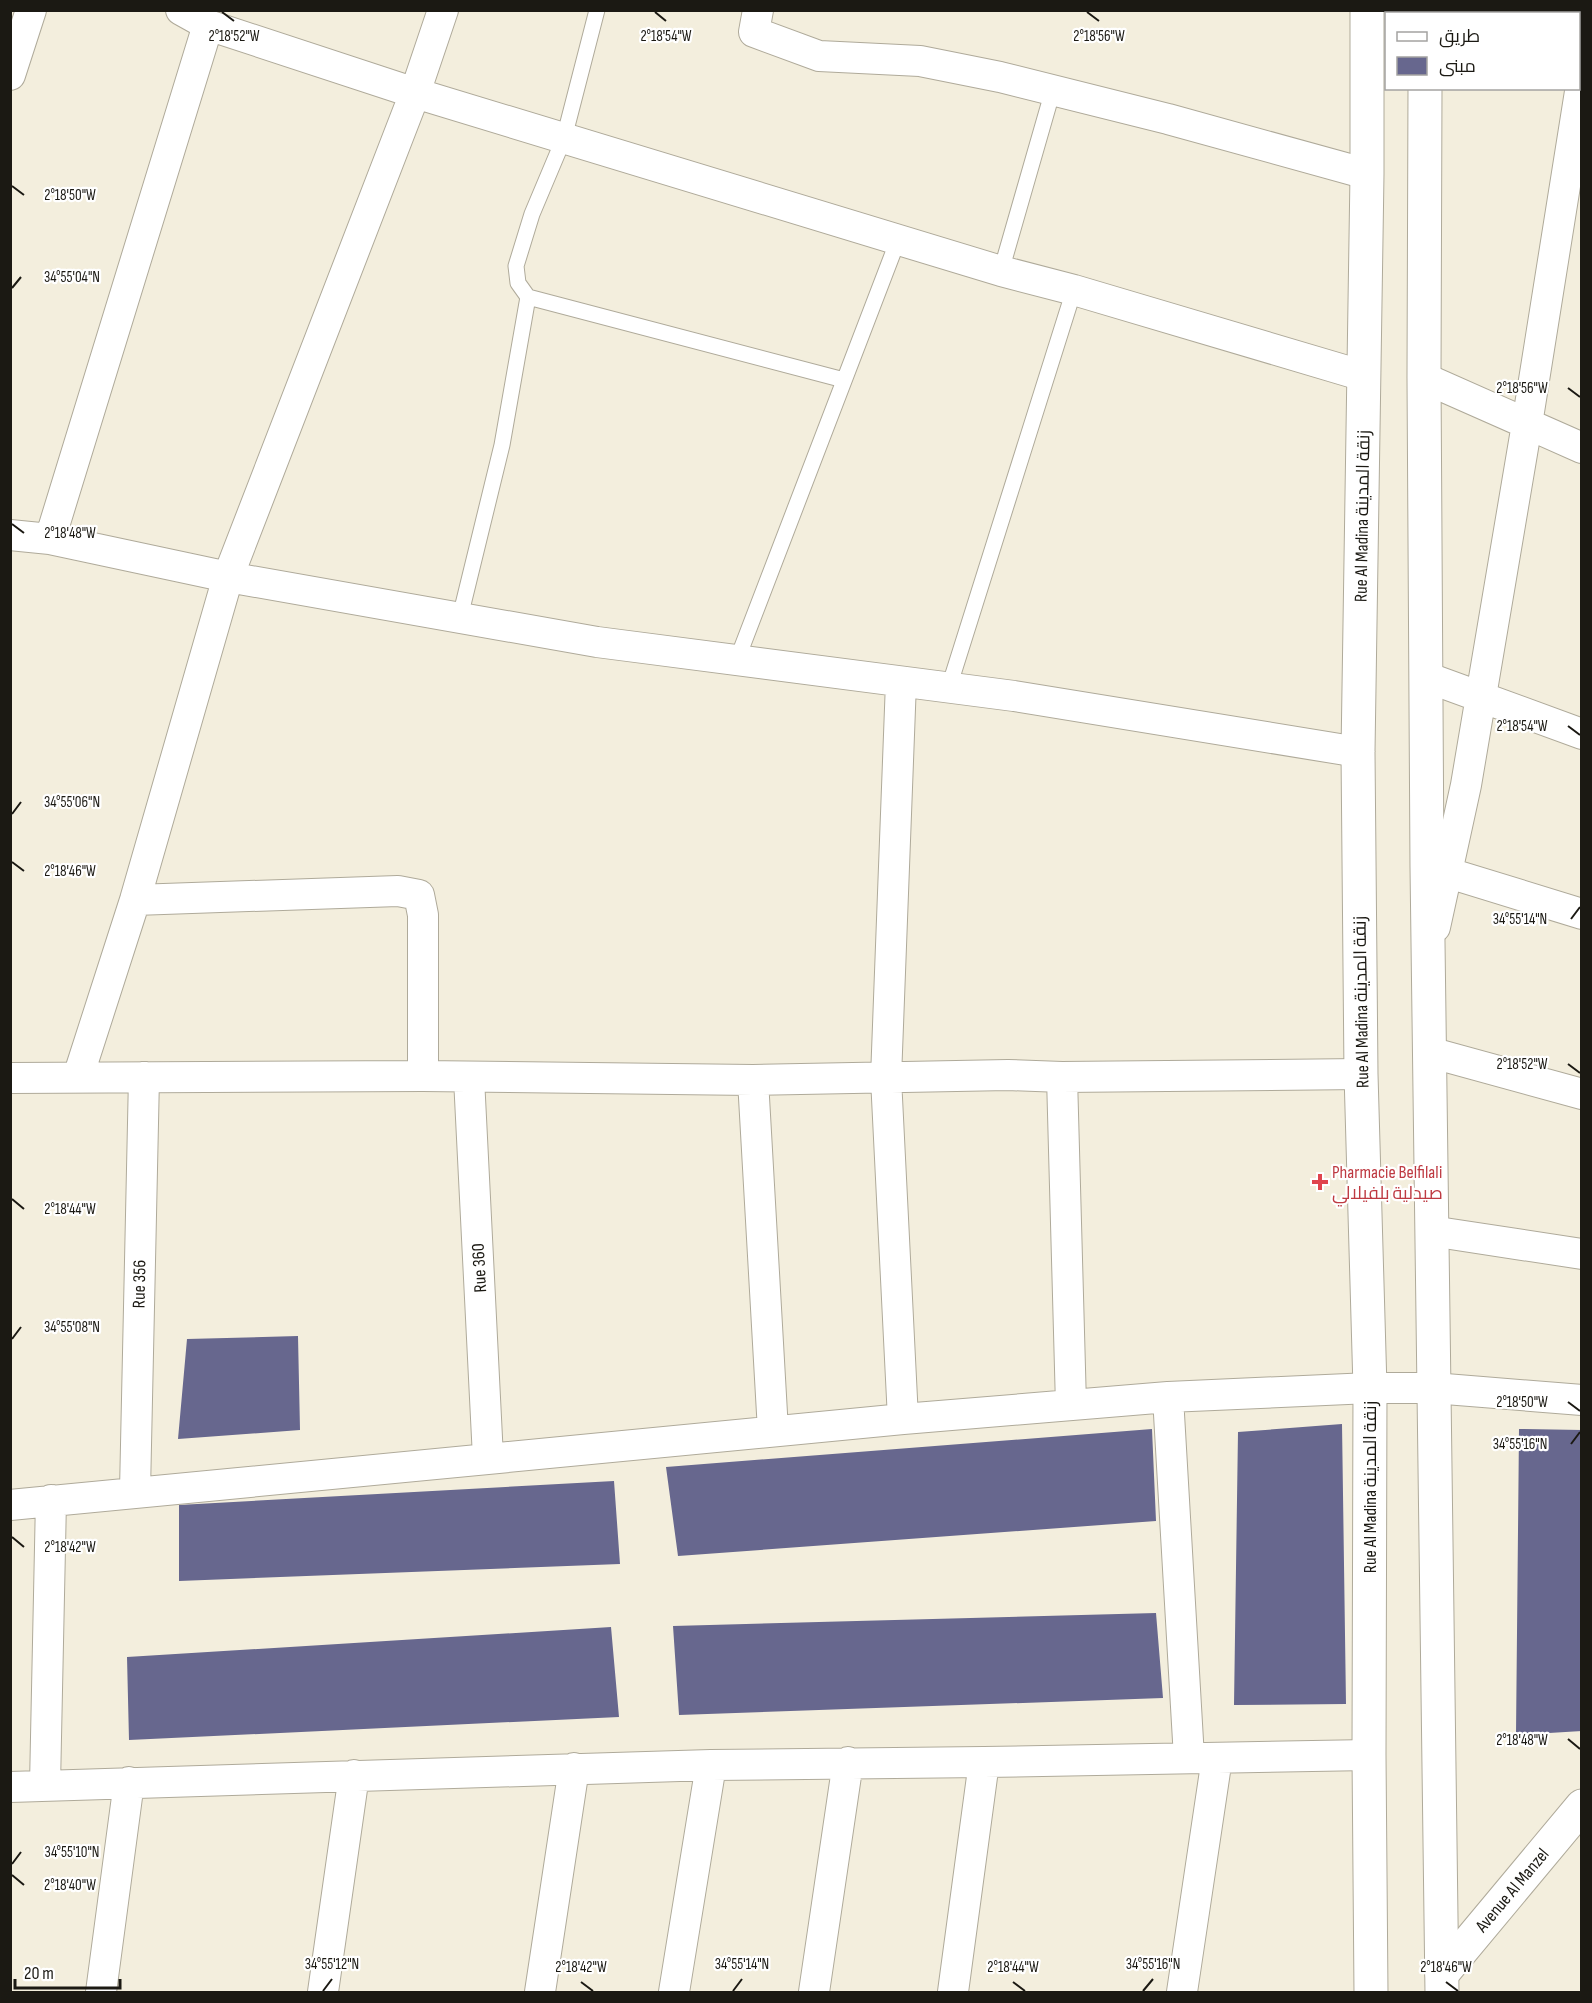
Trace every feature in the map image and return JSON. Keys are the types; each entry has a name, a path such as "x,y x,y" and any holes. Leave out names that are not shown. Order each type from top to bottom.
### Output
{"main road":[{"name":"Rue Al Madina زنقة المدينة","path":"1367,10 1367,174 1358,752 1361,1074 1370,1388 1371,1992"},
{"path":"1425,90 1426,677 1437,870 1428,961 1442,1983"},
{"name":"Avenue Al Manzel","path":"1442,1983 1581,1806"}],"street":[{"path":"10,75 31,10"},
{"path":"181,10 207,25 415,93 1001,271 1074,290 1364,376"},
{"path":"78,1077 135,900 228,577 415,93 443,10"},
{"path":"758,10 754,32 819,56 920,61 1000,76 1367,174"},
{"path":"50,539 207,25"},
{"path":"1581,79 1569,234 1527,424 1466,785 1437,870 1581,914"},
{"path":"1424,378 1581,448"},
{"path":"10,535 50,539 228,577 597,642 949,687 1358,752"},
{"path":"1426,677 1581,734"},
{"path":"901,682 886,1078 903,1419"},
{"path":"135,900 398,891 419,895 423,915 423,1076"},
{"path":"1429,1053 1581,1094"},
{"path":"10,1078 423,1076 753,1080 1008,1075 1062,1077 1361,1074"},
{"name":"Rue 356","path":"135,1491 144,1077"},
{"path":"1062,1077 1071,1405"},
{"name":"Rue 360","path":"469,1078 488,1458"},
{"path":"753,1080 773,1431"},
{"path":"1431,1231 1581,1254"},
{"path":"10,1505 135,1491 773,1431 1168,1398 1370,1388 1433,1388 1581,1400"},
{"path":"1168,1398 1203,1758 1182,1992"},
{"path":"45,1785 51,1500"},
{"path":"10,1786 574,1768 1369,1755"},
{"path":"814,1992 848,1762"},
{"path":"953,1992 984,1762"},
{"path":"674,1992 711,1765"},
{"path":"540,1992 574,1768"},
{"path":"323,1992 354,1775"},
{"path":"101,1992 129,1782"}],"lane":[{"path":"597,10 564,138 532,214 516,266 518,282 528,297 844,380"},
{"path":"1001,271 1053,90"},
{"path":"737,660 898,240"},
{"path":"949,687 1074,290"},
{"path":"460,617 502,445 528,297"}],"building":[{"path":"298,1336 300,1430 178,1439 187,1339"},
{"path":"1342,1424 1346,1704 1234,1705 1238,1432"},
{"path":"1152,1429 1156,1521 678,1556 666,1467"},
{"path":"1519,1429 1582,1430 1582,1731 1516,1735"},
{"path":"614,1481 620,1564 179,1581 179,1505"},
{"path":"1156,1613 1163,1698 679,1715 673,1626"},
{"path":"611,1627 619,1717 129,1740 127,1657"}],"place":[{"name":"Pharmacie Belfilali صيدلية بلفيلالي","path":"1320,1182"}]}
